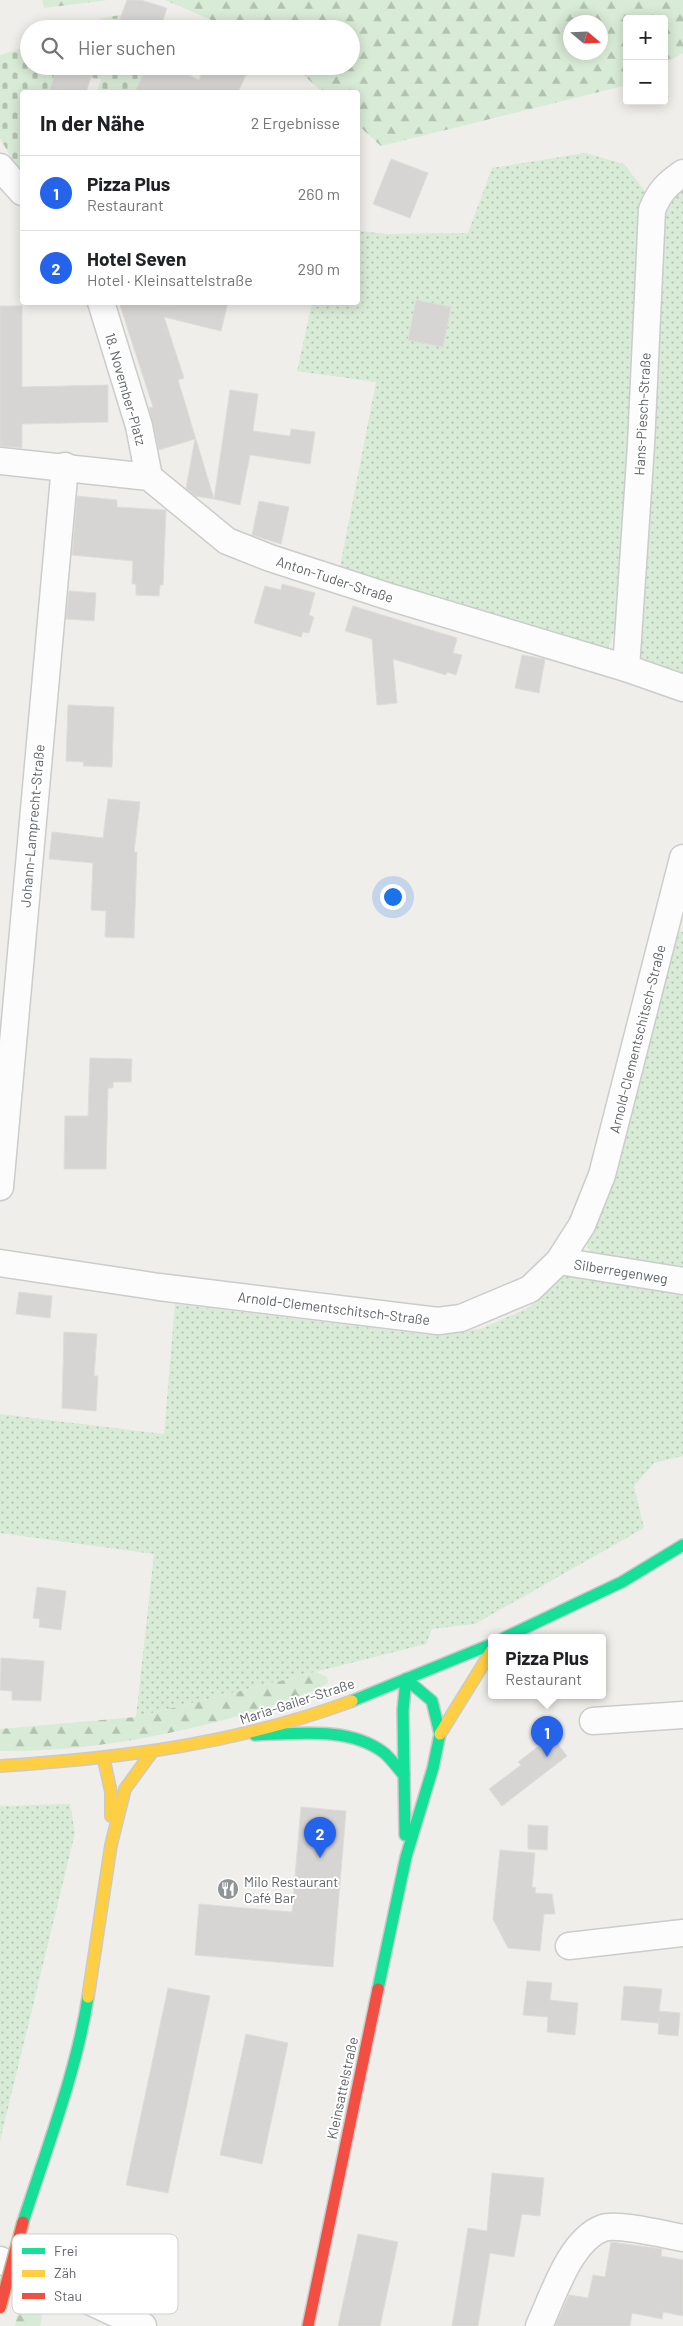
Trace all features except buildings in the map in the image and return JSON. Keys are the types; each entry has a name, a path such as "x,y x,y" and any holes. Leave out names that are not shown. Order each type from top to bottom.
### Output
{"main road":[{"path":"512,1634 622,1582 683,1545"},
{"name":"Maria-Gailer-Straße","path":"0,1766 104,1760 244,1735 334,1708 488,1646"},
{"path":"440,1734 488,1656"},
{"name":"Kleinsattelstraße","path":"308,2326 406,1856 433,1768 440,1734 432,1701 406,1679"},
{"name":"Kleinsattelstraße","path":"406,1679 403,1710 406,1856"},
{"path":"244,1735 341,1736 360,1740 383,1752 404,1775"},
{"path":"20,2234 57,2117 85,2016 111,1845 125,1789 152,1752"},
{"path":"104,1760 111,1792 111,1845"},
{"path":"0,2309 12,2264"}],"street":[{"path":"0,167 20,190"},
{"name":"Hans-Piesch-Straße","path":"626,668 641,445 652,210 658,195 666,185 683,173"},
{"name":"18. November-Platz","path":"102,305 139,426 149,477"},
{"path":"0,461 64,466 149,477"},
{"name":"Johann-Lamprecht-Straße","path":"0,1187 64,466"},
{"name":"Anton-Tuder-Straße","path":"149,477 228,541 270,558 392,598 626,668 683,688"},
{"name":"Arnold-Clementschitsch-Straße","path":"0,1263 159,1287 438,1321 461,1318 530,1289 559,1261 582,1225 602,1175 683,858"},
{"name":"Silberregenweg","path":"559,1261 683,1281"},
{"path":"593,1721 683,1716"},
{"path":"569,1946 683,1933"},
{"path":"539,2326 568,2262 583,2240 604,2228 619,2228 683,2238"},
{"path":"0,2260 12,2266"},
{"path":"117,2314 143,2326"}],"green space":[{"path":"42,0 108,0 44,8"},
{"path":"165,0 683,0 683,53 668,62 668,15 623,15 623,86 381,146 360,127 360,90 320,90 304,75 360,75 360,20 211,20"},
{"path":"121,15 125,20 98,20"},
{"path":"20,49 20,75 55,75 50,90 20,90 20,173 0,138 0,55"},
{"path":"92,75 143,75 136,90 98,90 101,79 91,78"},
{"path":"585,153 624,164 647,194 617,623 608,650 340,567 376,382 297,371 312,305 360,305 360,231 387,234 468,233 492,168"},
{"path":"683,185 683,676 634,661 661,217 671,196"},
{"path":"679,931 683,932 683,1272 591,1258 587,1244 607,1199"},
{"path":"570,1270 683,1289 683,1456 654,1463 634,1486 644,1528 475,1624 432,1629 426,1644 136,1717 154,1554 0,1533 0,1414 164,1434 175,1304 431,1335 481,1329 528,1308"},
{"path":"316,1672 327,1677 328,1683 286,1701 213,1723 122,1742 92,1746 30,1751 0,1751 0,1729 136,1717"},
{"path":"70,1804 75,1833 0,2141 0,1806"},
{"path":"18,2314 42,2314 40,2326 15,2326"}],"traffic: fast":[{"path":"512,1634 622,1582 683,1545"},
{"path":"352,1701 488,1646"},
{"path":"405,1835 403,1710 406,1679"},
{"path":"378,1989 406,1857 433,1768 440,1734 432,1701 406,1679"},
{"path":"255,1735 321,1733 354,1738 383,1752 404,1775"},
{"path":"23,2222 69,2082 88,1997"}],"traffic: slow":[{"path":"440,1734 488,1656"},
{"path":"0,1766 91,1759 179,1747 265,1728 309,1716 352,1701"},
{"path":"88,1997 111,1845 125,1789 152,1752"},
{"path":"104,1760 111,1792 111,1816"}],"traffic: jam":[{"path":"308,2326 378,1989"},
{"path":"20,2234 23,2222"},
{"path":"0,2308 12,2263"}],"place":[{"name":"Pizza Plus","path":"547,1757"},
{"name":"Hotel Seven","path":"320,1858"},
{"name":"Milo Restaurant Café Bar","path":"228,1889"}]}
